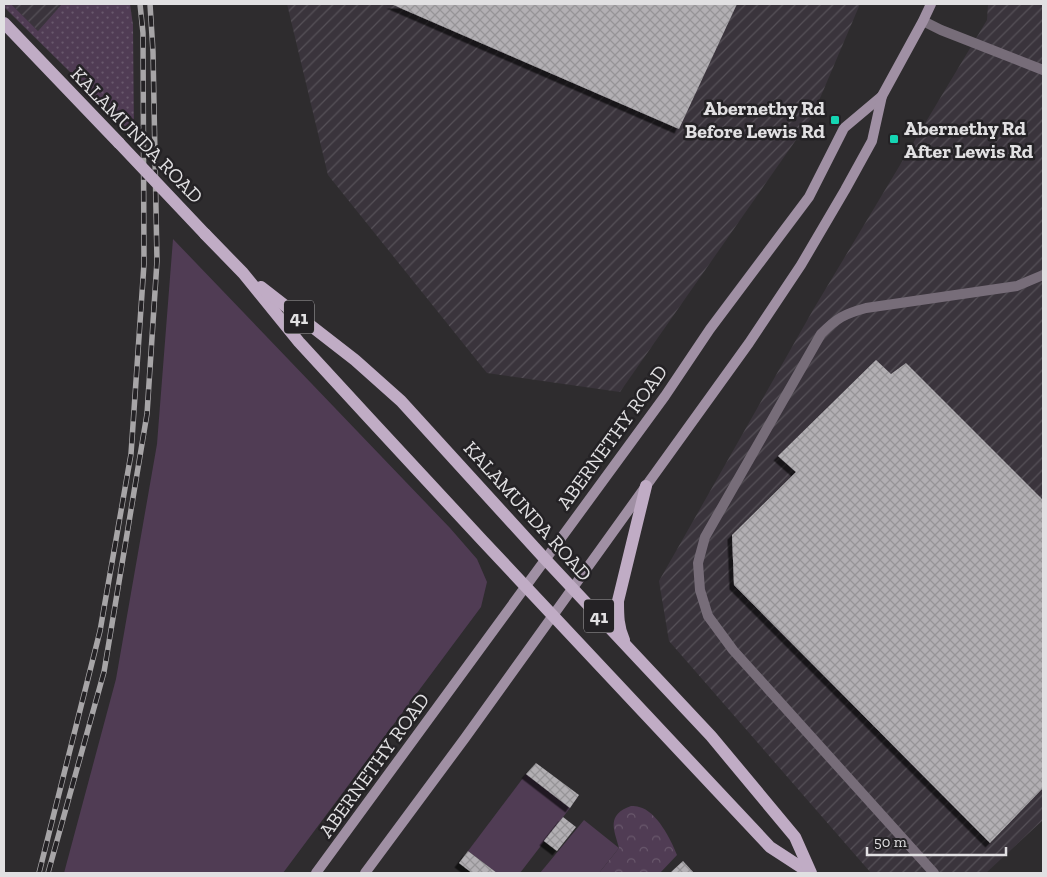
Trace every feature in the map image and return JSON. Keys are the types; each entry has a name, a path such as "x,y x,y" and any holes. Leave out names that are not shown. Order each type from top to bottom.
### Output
{"main road":[{"name":"ABERNETHY ROAD","path":"365,873 465,738 749,343 801,265 872,141 882,96 923,21 929,5"},
{"name":"KALAMUNDA ROAD","path":"4,23 243,274 300,342 482,540 770,847 810,873"},
{"name":"ABERNETHY ROAD","path":"316,873 526,587 710,329 809,196 844,128 882,96"},
{"name":"KALAMUNDA ROAD","path":"243,274 355,360 401,401 545,559 711,736 795,837 810,873"},
{"path":"626,645 620,630 618,601 646,486"}],"street":[{"path":"923,21 941,30 1043,70"},
{"path":"934,873 733,650 708,616 700,590 698,563 705,537 821,334 834,321 848,313 866,308 1017,286 1043,275"}],"shaded area":[{"path":"11,4 62,4 38,31"},
{"path":"287,4 860,4 812,117 620,392 487,373 328,175"},
{"path":"988,4 1043,4 1043,820 986,873 871,873 669,641 659,581 813,310 987,20"}],"green space":[{"path":"4,4 11,4 38,31 62,4 130,4 133,25 134,135 4,7"},
{"path":"173,239 450,528 477,559 487,582 481,607 283,873 64,873 116,679 157,444"},
{"path":"526,774 570,808 520,873 497,873 468,851"},
{"path":"631,806 637,806 652,814 667,834 677,855 660,873 599,873 619,848 614,829 615,818 623,810"},
{"path":"584,820 619,848 599,873 540,873"}],"building":[{"path":"391,4 737,4 679,129"},
{"path":"876,360 891,374 906,363 1043,500 1043,788 990,843 734,585 732,535 796,472 778,456"},
{"path":"536,763 579,795 570,808 526,774"},
{"path":"563,817 576,827 557,851 544,841"},
{"path":"468,851 497,873 472,873 459,863"},
{"path":"683,861 694,873 670,873"}],"railway":[{"path":"39,873 100,631 131,454 144,264 143,33 140,4"},
{"path":"48,873 104,672 147,414 157,261 153,52 150,4"}],"place":[{"name":"Abernethy Rd Before Lewis Rd","path":"835,120"},
{"name":"Abernethy Rd After Lewis Rd","path":"894,139"}]}
